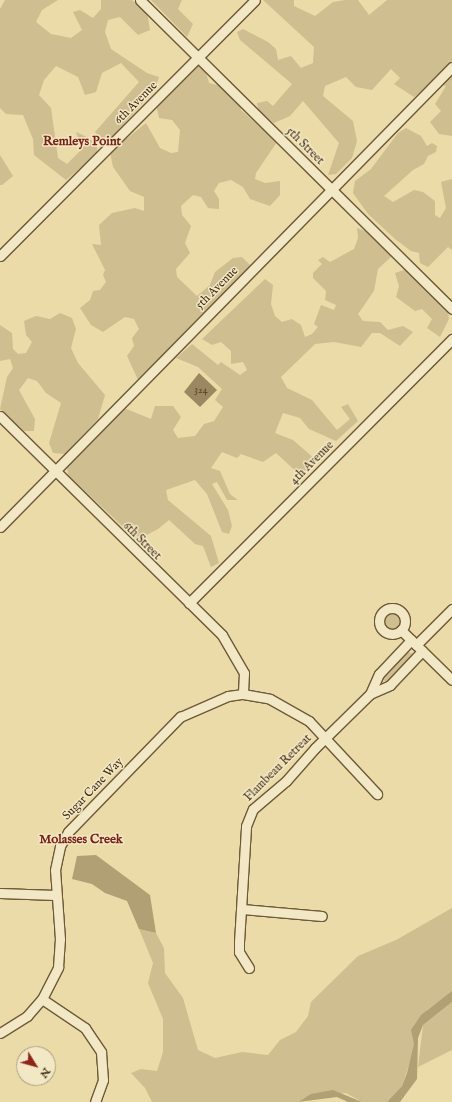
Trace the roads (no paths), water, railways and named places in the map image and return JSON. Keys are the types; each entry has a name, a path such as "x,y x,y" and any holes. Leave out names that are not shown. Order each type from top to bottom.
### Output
{"street":[{"name":"5th Street","path":"140,0 452,309"},
{"name":"6th Avenue","path":"0,256 255,0"},
{"name":"5th Avenue","path":"0,527 452,67"},
{"name":"4th Avenue","path":"189,603 452,339"},
{"name":"6th Street","path":"0,416 222,635 237,656 244,672 243,694"},
{"name":"Flambeau Retreat","path":"249,968 239,952 248,819 260,801 286,781 370,694 390,685 417,646 452,609"},
{"path":"401,630 452,680"},
{"path":"370,694 379,674 417,646"},
{"name":"Sugar Cane Way","path":"0,1033 27,1016 42,999 58,967 60,939 55,895 56,863 68,832 180,717 228,696 243,694 270,700 293,709 327,737 377,794"},
{"path":"0,893 55,895"},
{"path":"242,909 322,916"},
{"path":"42,999 85,1028 101,1052 103,1080 95,1102"}],"district":[{"name":"Remleys Point","path":"82,142"},
{"name":"Molasses Creek","path":"81,840"}]}
